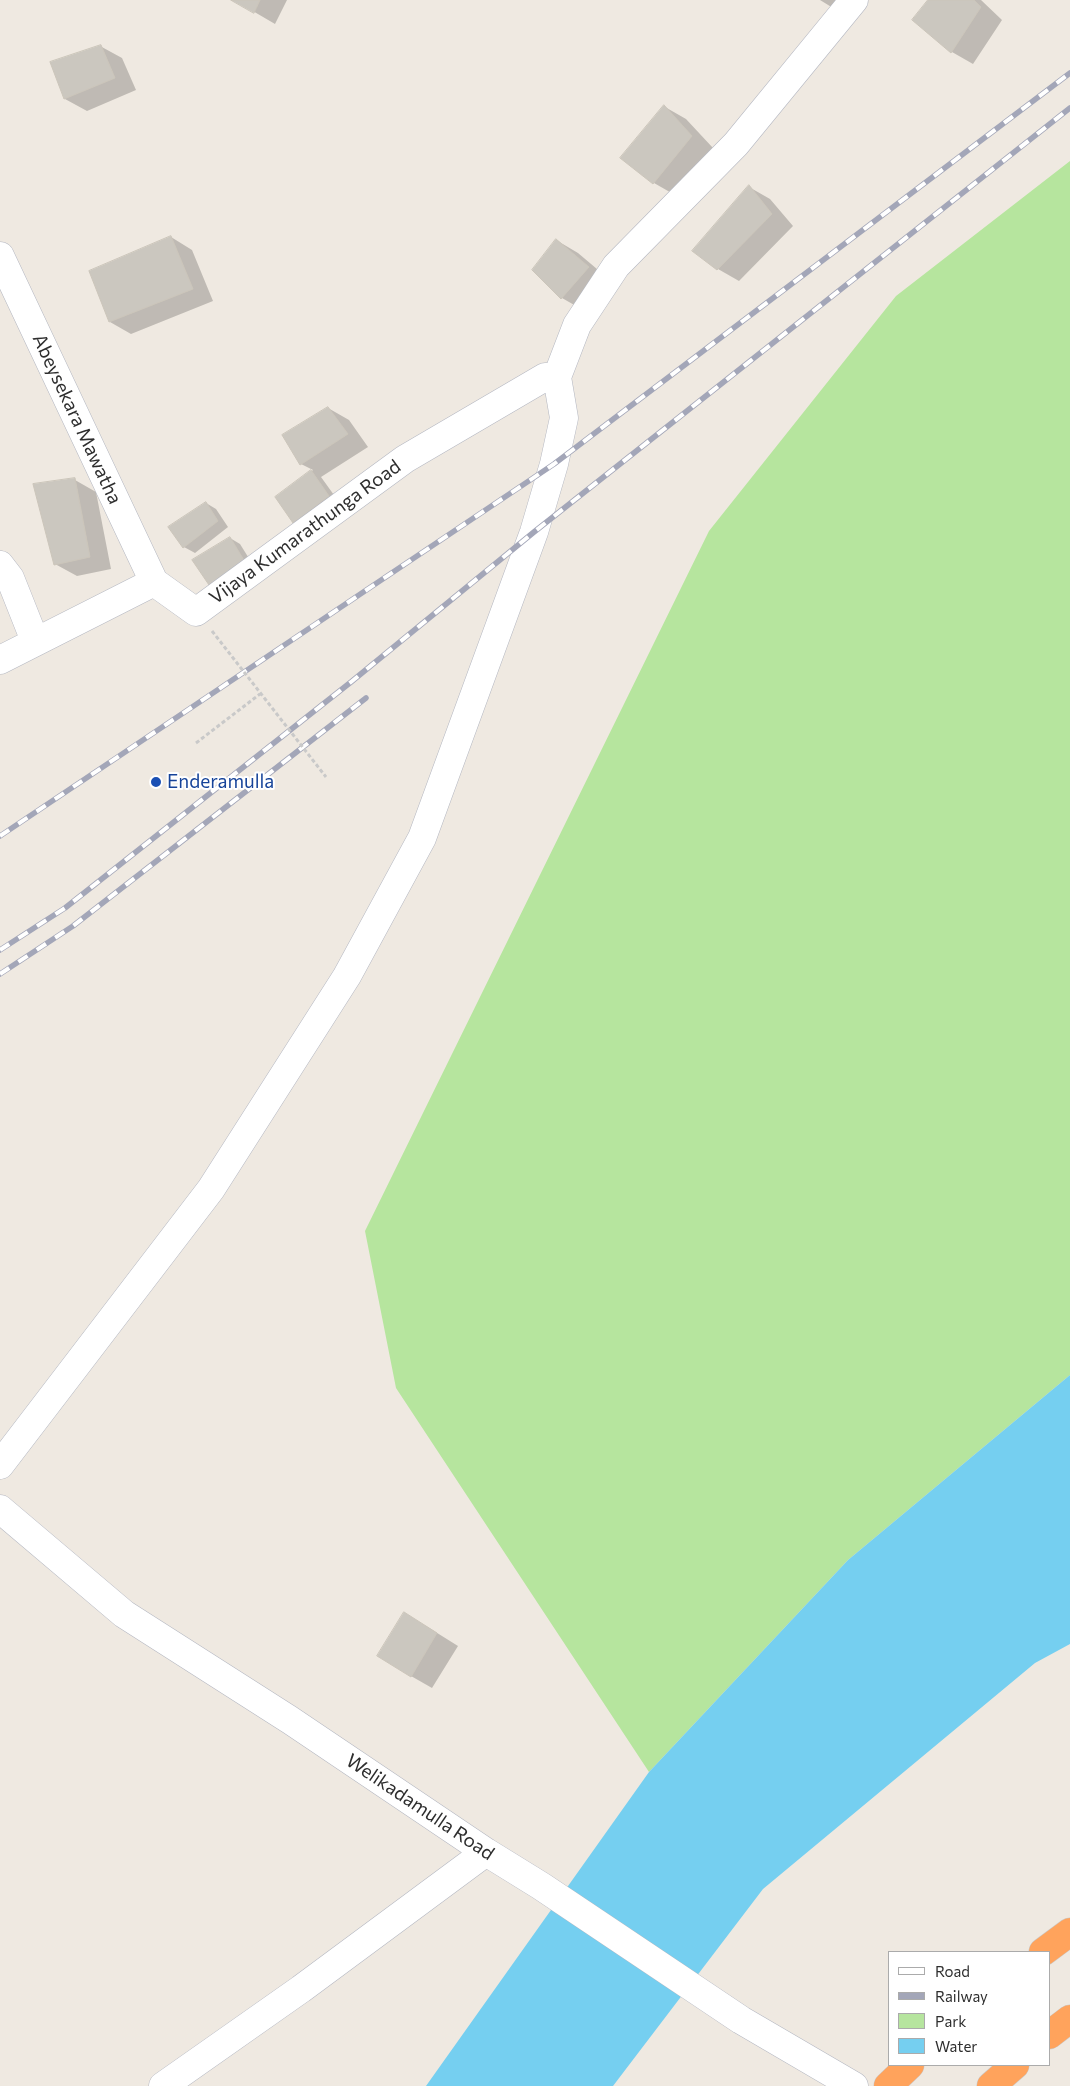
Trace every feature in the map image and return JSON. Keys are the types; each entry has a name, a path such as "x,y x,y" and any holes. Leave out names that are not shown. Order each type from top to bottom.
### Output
{"highway":[{"path":"1044,1951 1070,1932"},
{"path":"1050,2034 1070,2019"},
{"path":"888,2086 909,2066"},
{"path":"991,2086 1015,2066"}],"street":[{"path":"0,1465 211,1189 347,976 422,838 534,532 554,464 564,418 557,377 577,325 616,266 736,144 854,0"},
{"name":"Abeysekara Mawatha","path":"0,256 154,582"},
{"name":"Vijaya Kumarathunga Road","path":"154,582 196,612 405,459 544,377 557,377"},
{"path":"0,565 10,578 36,641"},
{"path":"0,660 154,582"},
{"name":"Welikadamulla Road","path":"0,1509 124,1614 290,1720 741,2020 854,2086"},
{"path":"163,2086 301,1989 486,1852"}],"path":[{"path":"212,632 326,777"},
{"path":"196,743 260,694"}],"green space":[{"path":"1070,161 1070,1375 848,1560 649,1772 396,1388 365,1231 709,531 896,296"}],"water":[{"path":"1070,1375 1070,1644 1035,1663 763,1889 613,2086 426,2086 649,1772 848,1560"}],"building":[{"path":"231,0 260,0 254,13"},
{"path":"928,0 974,0 981,7 951,53 912,20"},
{"path":"101,45 115,78 64,99 50,62"},
{"path":"664,105 692,136 653,184 620,158"},
{"path":"749,185 772,214 717,270 692,251"},
{"path":"171,236 193,289 109,322 89,271"},
{"path":"556,239 589,267 561,299 532,270"},
{"path":"328,407 348,434 300,465 282,435"},
{"path":"311,470 329,496 293,523 275,497"},
{"path":"75,478 90,557 54,565 33,484"},
{"path":"206,502 218,521 183,548 168,527"},
{"path":"230,537 245,562 209,585 192,560"},
{"path":"404,1612 437,1633 411,1677 377,1656"}],"railway":[{"path":"0,836 554,464 1070,73"},
{"path":"0,950 65,908 351,682 534,532 1070,108"},
{"path":"0,974 73,926 366,698"}],"place":[{"name":"Enderamulla","path":"156,782"}]}
